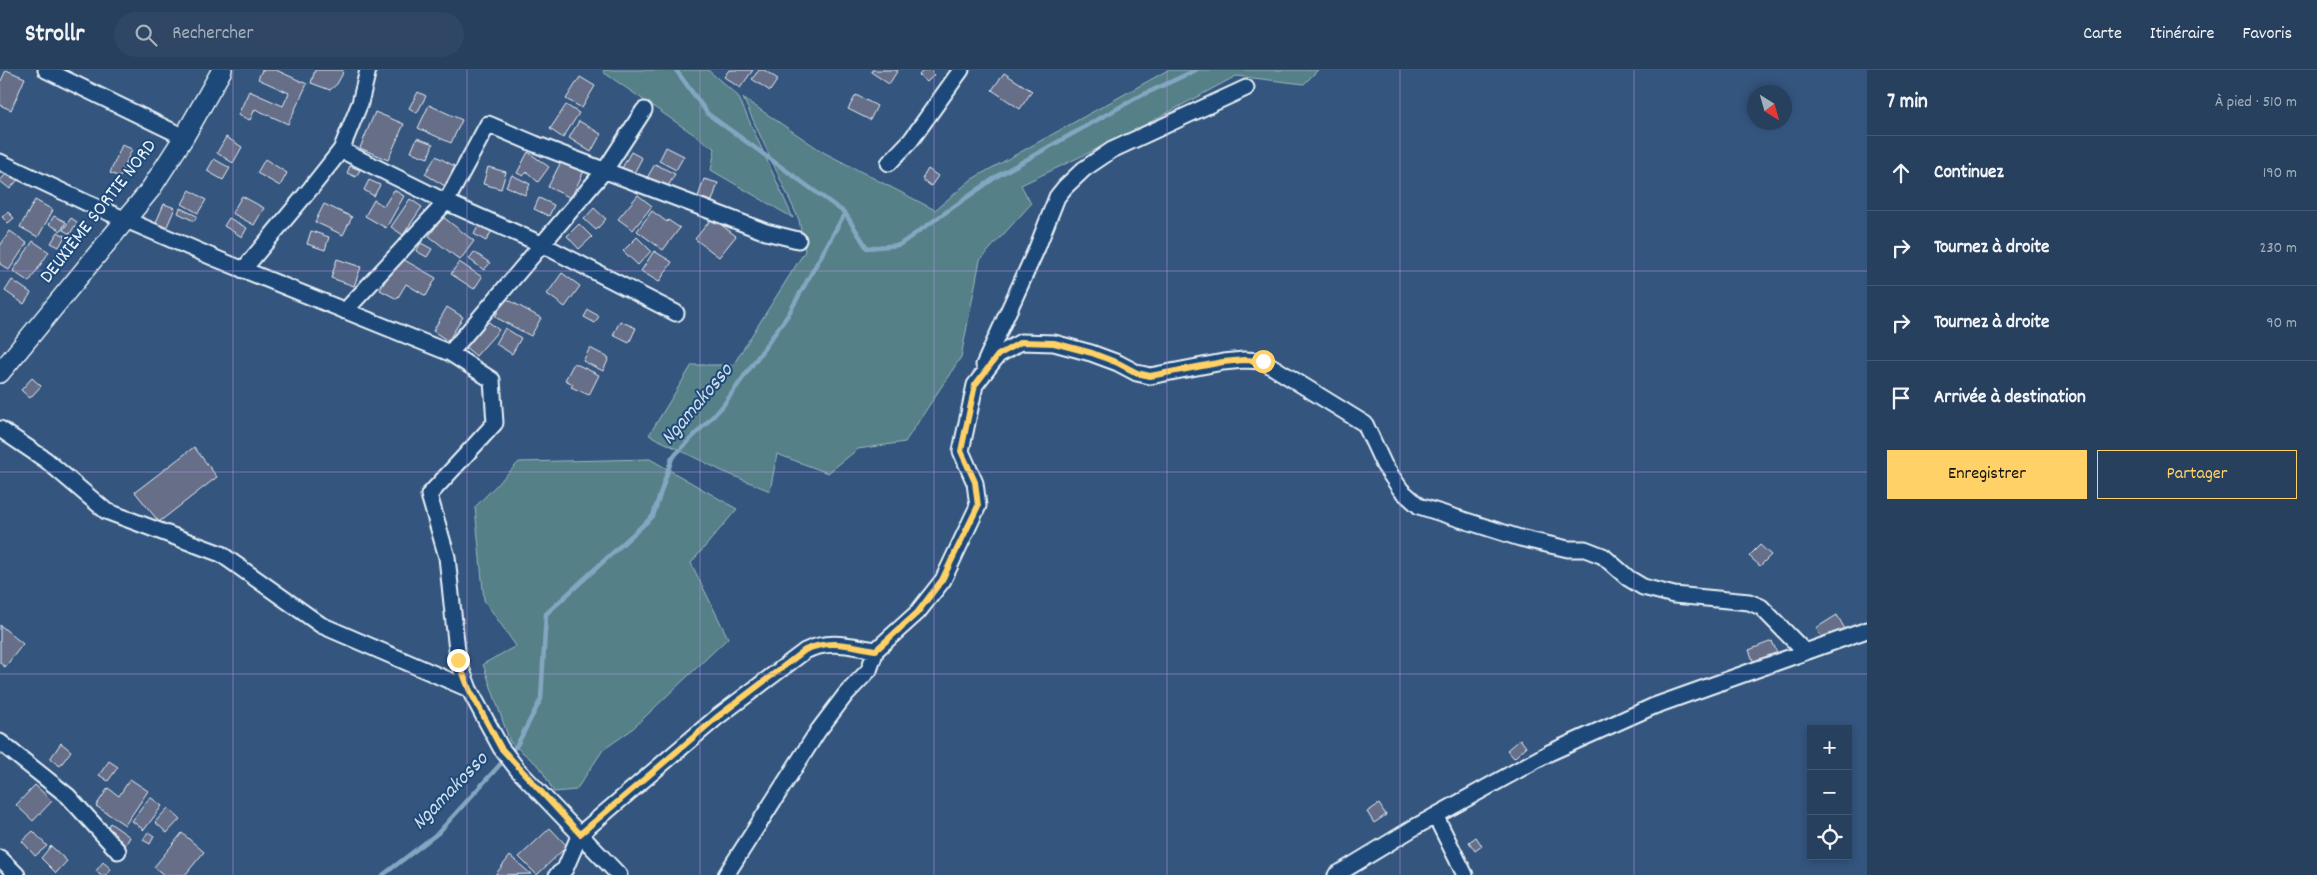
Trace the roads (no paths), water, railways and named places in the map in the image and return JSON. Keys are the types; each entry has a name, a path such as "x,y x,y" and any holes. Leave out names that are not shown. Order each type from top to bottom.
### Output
{"main road":[{"name":"DEUXIÈME SORTIE NORD","path":"0,373 150,190 184,137 222,70"}],"street":[{"path":"46,70 184,137"},
{"path":"243,270 341,150 360,104 368,70"},
{"path":"889,163 911,140 961,70"},
{"path":"726,875 818,732 846,694 869,670 876,650 917,613 942,580 978,506 975,482 961,451 975,385 1058,197 1065,187 1096,159 1246,88"},
{"path":"450,353 605,170 644,110"},
{"path":"345,311 446,202 488,124 766,232 798,240"},
{"path":"341,150 446,202 542,244 676,313"},
{"path":"0,162 243,270 450,353 492,380 495,423 429,495 447,558 458,660 469,689 501,748 518,770 619,875"},
{"path":"975,385 998,355 1021,342 1054,343 1092,353 1137,373 1150,376 1223,362 1263,361 1365,424 1384,465 1401,490 1419,506 1520,538 1568,549 1585,549 1603,556 1628,578 1642,587 1690,598 1749,602 1760,607 1805,652"},
{"path":"0,429 46,460 106,511 221,554 321,625 469,689"},
{"path":"1336,875 1415,827 1549,753 1654,706 1867,630"},
{"path":"557,875 565,869 580,834 716,718 805,650 819,644 833,643 876,650"},
{"path":"3,751 68,796 118,851"},
{"path":"1436,817 1465,875"},
{"path":"1357,875 1393,852 1415,827"},
{"path":"0,858 17,875"}],"waterway":[{"name":"Ngamakosso","path":"510,753 517,745 541,699 546,614 653,516 672,458 722,407 788,315 845,213 708,114 676,70"},
{"path":"845,213 867,248 899,245 999,175 1136,98 1196,70"},
{"name":"Ngamakosso","path":"383,875 438,833 505,759"}]}
